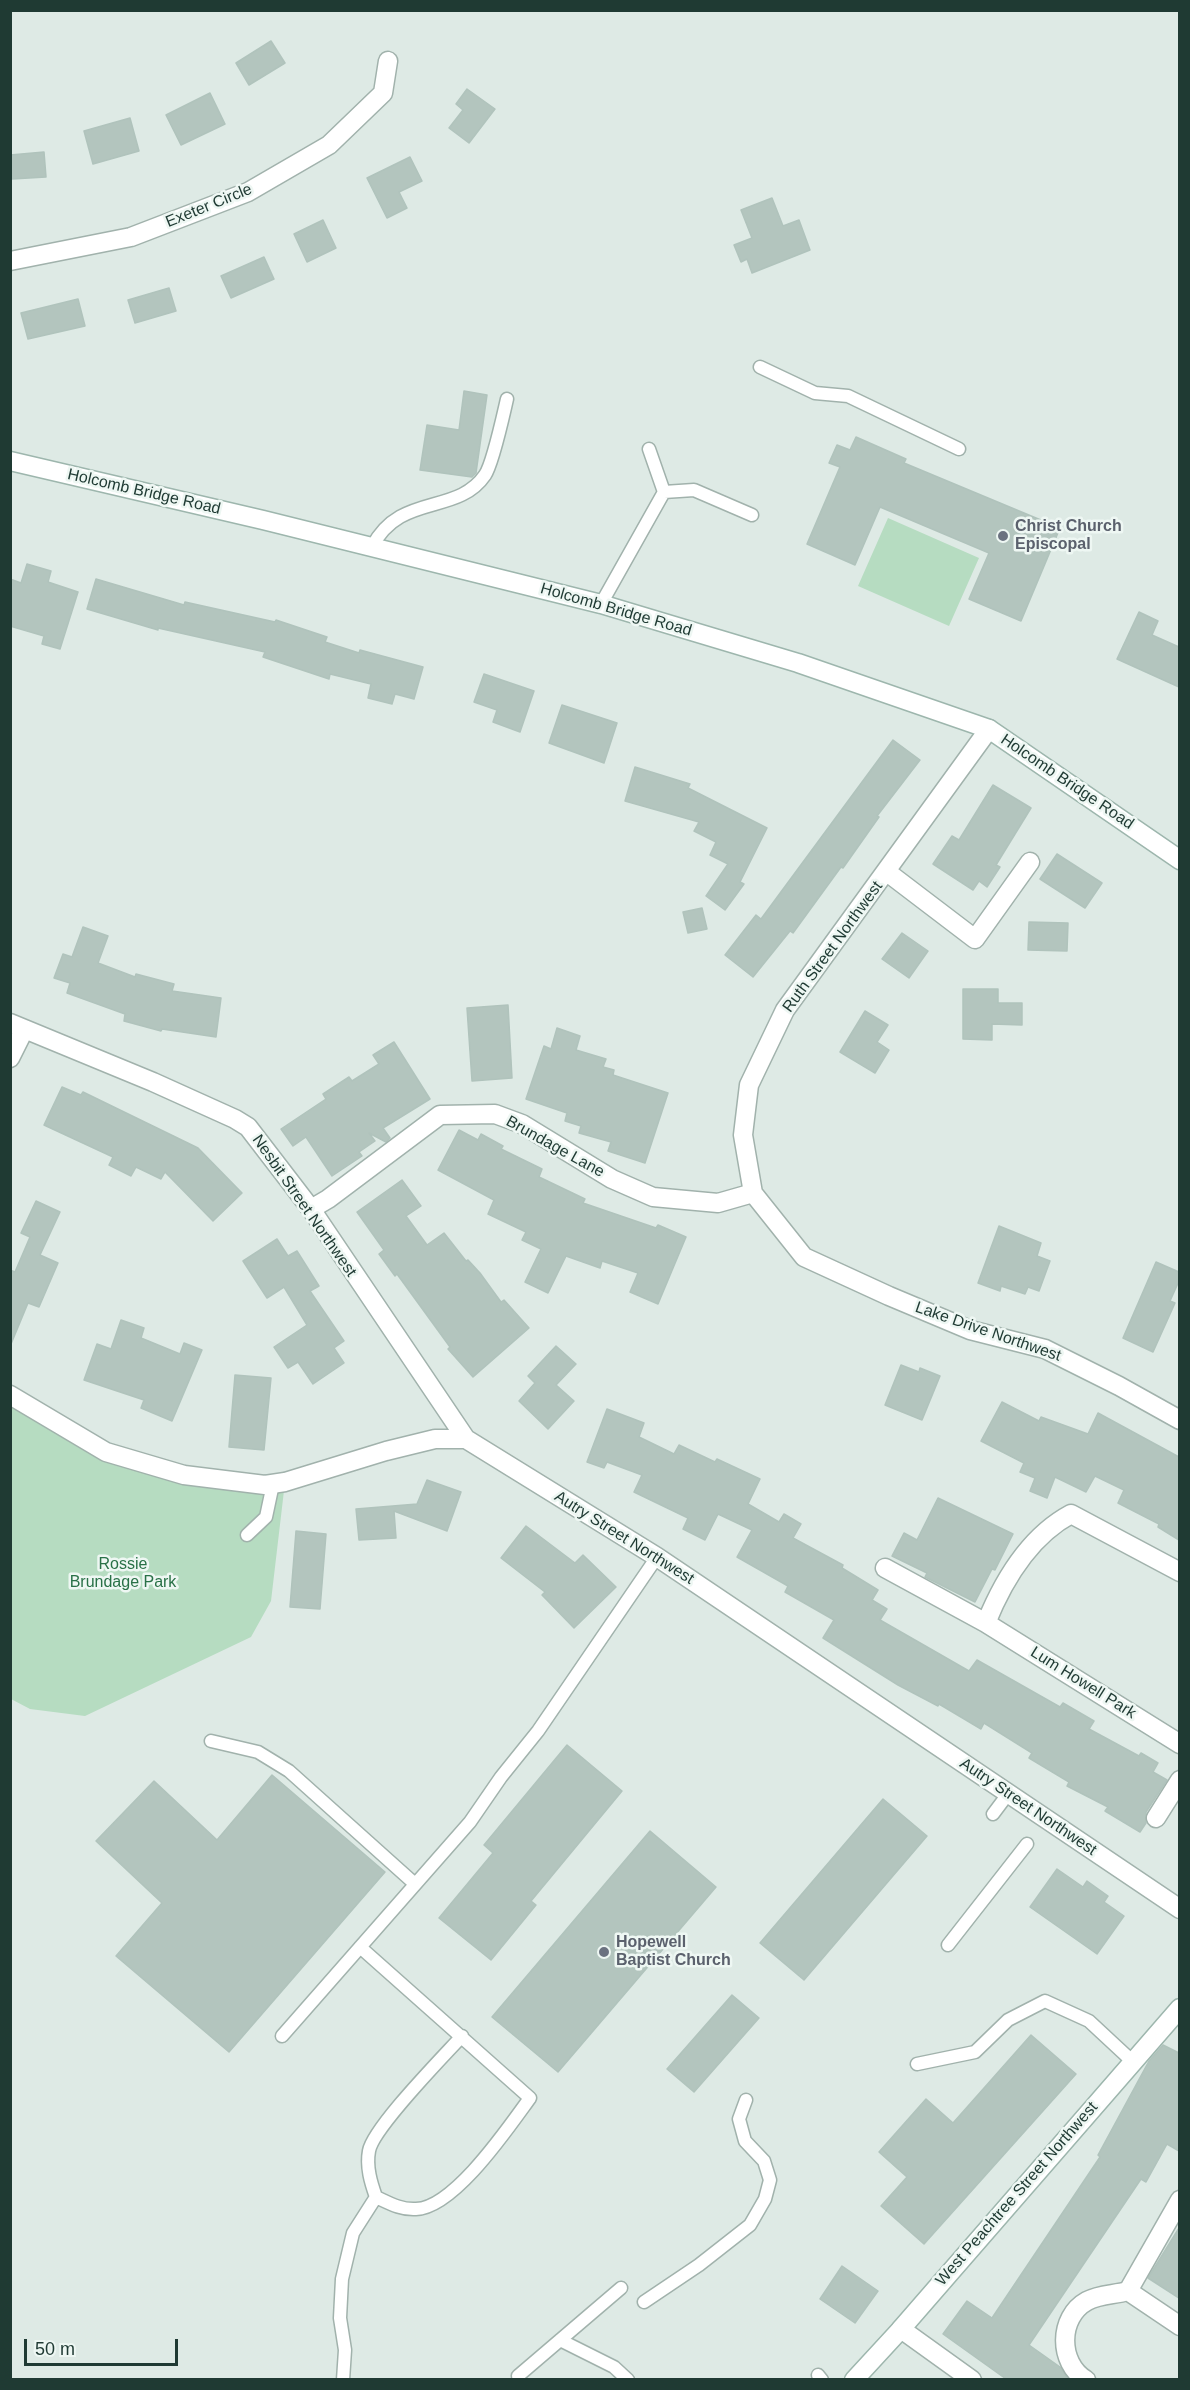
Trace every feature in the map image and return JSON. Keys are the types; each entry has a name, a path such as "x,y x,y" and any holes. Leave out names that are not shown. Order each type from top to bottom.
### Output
{"street":[{"name":"Exeter Circle","path":"10,261 131,237 248,192 329,145 383,93 388,61"},
{"name":"Holcomb Bridge Road","path":"10,461 601,604 798,663 989,729 1179,860"},
{"name":"Ruth Street Northwest","path":"774,1219 753,1193 743,1135 749,1085 785,1010 989,729"},
{"path":"887,872 975,939 1030,862"},
{"path":"10,1058 17,1027"},
{"name":"Nesbit Street Northwest","path":"17,1027 153,1082 248,1127 310,1209 466,1439"},
{"name":"Brundage Lane","path":"310,1209 328,1199 440,1115 495,1114 522,1124 612,1179 652,1197 718,1203 753,1193"},
{"name":"Lake Drive Northwest","path":"774,1219 804,1257 970,1330 1045,1349 1119,1386 1179,1420"},
{"path":"10,1395 106,1452 184,1475 265,1485 435,1439 466,1439"},
{"name":"Autry Street Northwest","path":"466,1439 657,1557 1179,1909"},
{"path":"986,1623 996,1599 1023,1556 1054,1523 1071,1514 1179,1572"},
{"name":"Lum Howell Park","path":"885,1568 986,1623 1179,1744"},
{"path":"1156,1818 1179,1780"},
{"name":"West Peachtree Street Northwest","path":"854,2379 901,2329 1179,2008"},
{"path":"1128,2291 1173,2227 1179,2200"},
{"path":"1086,2379 1077,2374 1064,2340 1073,2310 1088,2301 1103,2295 1128,2291 1179,2326"},
{"path":"901,2329 972,2379"}],"lane":[{"path":"760,367 815,393 848,396 959,449"},
{"path":"372,547 379,532 398,516 458,497 477,485 487,472 507,399"},
{"path":"601,604 664,492 649,449"},
{"path":"664,492 694,490 752,515"},
{"path":"247,1535 266,1517 273,1484"},
{"path":"282,2036 470,1822 501,1777 538,1731 657,1557"},
{"path":"211,1741 258,1752 289,1771 415,1884"},
{"path":"993,1814 1008,1794"},
{"path":"948,1945 1027,1844"},
{"path":"360,1947 462,2036 530,2098 470,2174 440,2203 417,2209 396,2206 376,2197 370,2180 369,2150 382,2126 462,2036"},
{"path":"917,2064 975,2052 1008,2020 1045,2001 1089,2021 1132,2061"},
{"path":"644,2302 699,2265 750,2225 765,2199 770,2180 764,2161 745,2141 739,2119 746,2100"},
{"path":"343,2379 345,2350 340,2318 342,2279 352,2233 376,2197"},
{"path":"518,2376 621,2288"},
{"path":"560,2340 614,2367 628,2379"}],"green space":[{"path":"888,518 979,558 949,626 858,586"},
{"name":"Rossie Brundage Park","path":"11,1395 106,1452 175,1473 285,1482 271,1601 251,1637 85,1716 30,1709 11,1699"}],"building":[{"path":"271,41 285,63 249,85 236,63"},
{"path":"467,89 495,109 469,143 449,128 463,110 456,104"},
{"path":"210,93 225,124 181,145 166,115"},
{"path":"130,118 139,151 93,164 84,131"},
{"path":"44,152 46,177 12,179 10,155"},
{"path":"410,157 422,181 399,192 407,208 387,218 367,178"},
{"path":"772,198 783,226 799,220 810,250 752,273 747,259 741,262 734,245 752,238 741,210"},
{"path":"323,220 336,248 307,262 294,234"},
{"path":"264,257 274,279 231,298 221,276"},
{"path":"169,288 176,311 135,323 128,300"},
{"path":"78,299 85,326 28,339 21,313"},
{"path":"464,391 487,395 476,473 472,477 420,470 427,425 459,430"},
{"name":"Christ Church Episcopal","path":"856,437 906,459 904,463 1060,528 1021,621 969,599 989,553 880,507 855,565 807,544 840,467 829,463 837,445 850,450"},
{"path":"27,564 51,571 48,582 78,592 60,649 42,644 44,636 10,626 10,579 21,583"},
{"path":"96,579 184,605 185,602 275,622 276,620 327,637 325,642 359,653 360,650 423,667 414,699 395,694 392,704 368,698 371,684 330,674 329,679 263,657 265,652 158,628 158,630 87,609"},
{"path":"1139,612 1158,621 1152,635 1179,647 1179,687 1117,659"},
{"path":"484,674 534,691 520,732 493,722 497,710 474,702"},
{"path":"562,705 617,723 604,763 549,743"},
{"path":"893,740 920,760 877,816 879,817 843,868 841,867 793,933 790,931 753,977 725,955 756,915 761,919"},
{"path":"635,767 690,784 688,788 767,828 740,882 744,884 725,910 706,896 728,864 710,855 716,842 694,831 699,822 625,801"},
{"path":"993,785 1031,808 996,865 1000,867 987,887 979,881 973,890 933,864 952,836 959,840"},
{"path":"1057,854 1102,883 1085,908 1040,879"},
{"path":"702,908 707,929 688,933 683,912"},
{"path":"1029,922 1068,923 1067,951 1028,950"},
{"path":"83,927 108,936 98,963 135,977 136,974 174,984 172,991 221,998 216,1037 162,1029 161,1031 124,1021 125,1014 67,993 70,983 54,978 63,954 72,957"},
{"path":"902,933 928,951 909,978 882,959"},
{"path":"963,989 998,989 998,1003 1022,1003 1022,1025 992,1024 992,1040 963,1039"},
{"path":"508,1005 512,1078 472,1081 467,1008"},
{"path":"865,1011 888,1025 877,1042 889,1050 875,1073 840,1052"},
{"path":"557,1028 580,1036 576,1050 606,1059 603,1067 614,1070 613,1075 668,1093 645,1163 608,1151 611,1142 579,1133 581,1126 565,1121 567,1113 526,1099 544,1046 551,1049"},
{"path":"394,1042 430,1099 383,1128 390,1138 386,1142 369,1133 375,1141 359,1152 362,1156 332,1176 306,1137 293,1146 281,1129 326,1099 323,1094 349,1077 352,1081 379,1064 373,1055"},
{"path":"62,1087 81,1095 83,1092 198,1148 242,1193 213,1221 165,1172 161,1179 136,1167 131,1176 109,1165 113,1157 44,1125"},
{"path":"459,1130 478,1140 481,1134 503,1146 501,1149 542,1169 539,1177 585,1199 583,1203 656,1228 658,1225 686,1237 658,1304 630,1292 638,1273 602,1261 600,1268 566,1256 548,1293 525,1282 541,1249 522,1240 526,1232 488,1214 494,1200 438,1170"},
{"path":"402,1180 421,1206 406,1216 427,1245 444,1233 466,1261 468,1260 480,1273 501,1302 504,1300 529,1328 473,1377 448,1349 450,1347 397,1274 395,1276 379,1254 384,1250 357,1212"},
{"path":"36,1201 60,1212 40,1255 58,1263 39,1307 28,1303 11,1344 10,1270 15,1272 30,1237 21,1233"},
{"path":"999,1226 1041,1243 1037,1256 1050,1261 1039,1291 1028,1287 1025,1294 1001,1286 1000,1291 978,1283"},
{"path":"277,1239 288,1256 297,1251 319,1286 310,1291 344,1341 334,1348 344,1363 313,1384 298,1362 288,1368 274,1347 307,1325 284,1287 267,1298 243,1261"},
{"path":"1156,1262 1179,1272 1179,1281 1170,1301 1175,1303 1153,1352 1123,1338"},
{"path":"121,1320 144,1328 141,1338 180,1354 184,1343 202,1350 172,1421 141,1408 144,1400 84,1380 97,1344 111,1349"},
{"path":"556,1346 576,1364 556,1385 574,1401 548,1429 519,1401 535,1383 528,1376"},
{"path":"901,1365 919,1372 920,1368 940,1376 922,1420 885,1405"},
{"path":"235,1375 271,1378 264,1450 229,1447"},
{"path":"1002,1402 1039,1421 1041,1417 1088,1434 1098,1413 1179,1457 1179,1540 1158,1527 1159,1524 1118,1503 1124,1490 1095,1476 1086,1492 1055,1477 1047,1498 1030,1491 1035,1478 1020,1472 1024,1463 981,1441"},
{"path":"607,1409 644,1423 639,1437 674,1454 679,1445 760,1479 748,1504 779,1522 784,1514 801,1524 793,1538 843,1565 842,1568 878,1590 872,1600 887,1609 880,1620 969,1671 977,1660 1060,1707 1063,1703 1094,1721 1089,1729 1139,1756 1141,1753 1158,1763 1153,1772 1167,1780 1146,1812 1146,1823 1140,1832 1105,1811 1108,1807 1067,1786 1069,1782 1029,1758 1032,1753 984,1723 981,1729 939,1704 938,1706 898,1685 823,1638 834,1620 785,1592 788,1586 737,1557 752,1530 718,1514 705,1540 683,1529 688,1518 634,1492 642,1475 607,1462 604,1468 587,1462"},
{"path":"427,1480 461,1492 447,1531 394,1511 396,1538 359,1540 356,1509 417,1504"},
{"path":"938,1498 1013,1534 995,1570 992,1569 975,1602 925,1577 927,1573 892,1556 904,1533 917,1540"},
{"path":"526,1526 575,1563 583,1555 616,1587 574,1628 542,1595 545,1592 501,1558"},
{"path":"296,1531 326,1534 320,1609 290,1607"},
{"path":"567,1745 622,1791 531,1901 536,1905 491,1960 439,1918 493,1853 484,1845"},
{"path":"272,1775 385,1872 229,2052 116,1956 162,1903 96,1841 154,1781 217,1840"},
{"path":"883,1799 927,1836 804,1980 760,1943"},
{"name":"Hopewell Baptist Church","path":"650,1831 716,1887 558,2072 492,2017"},
{"path":"1057,1869 1083,1887 1087,1881 1108,1896 1104,1902 1124,1916 1097,1954 1030,1907"},
{"path":"732,1995 759,2018 694,2092 667,2069"},
{"path":"1031,2035 1076,2074 924,2244 881,2206 907,2177 879,2152 926,2099 953,2123"},
{"path":"1163,2045 1179,2053 1179,2151 1167,2144 1146,2182 1141,2179 1029,2345 1060,2367 1068,2379 1006,2379 943,2334 967,2301 992,2318 1100,2157 1098,2155 1149,2061"},
{"path":"1179,2228 1179,2298 1148,2278"},
{"path":"842,2266 878,2291 855,2323 820,2299"}],"place":[{"name":"Christ Church Episcopal","path":"1003,536"},
{"name":"Hopewell Baptist Church","path":"604,1952"}]}
